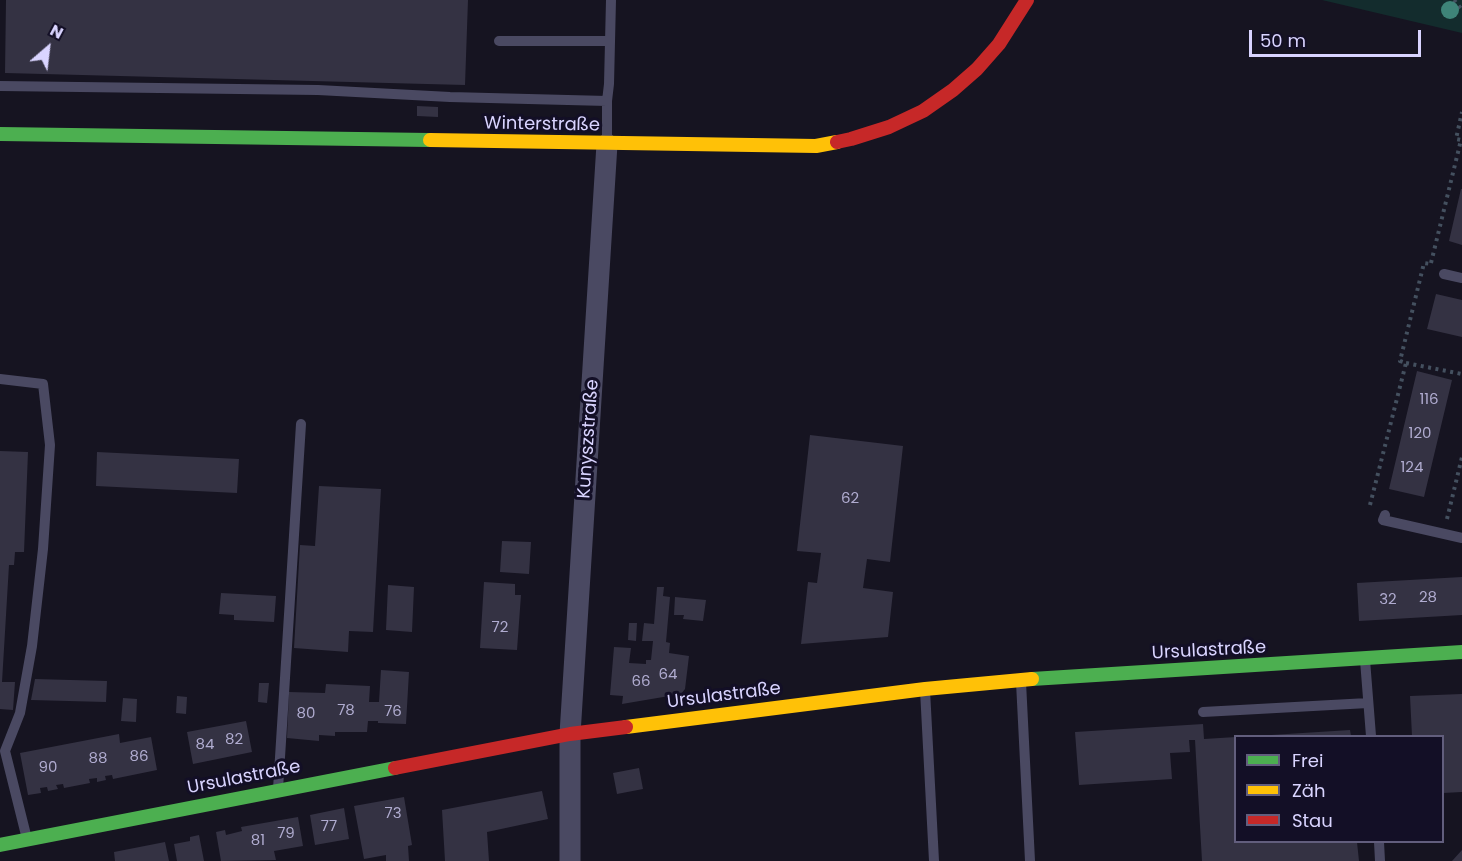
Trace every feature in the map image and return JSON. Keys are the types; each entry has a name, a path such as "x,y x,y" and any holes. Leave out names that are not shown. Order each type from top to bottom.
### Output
{"street":[{"name":"Winterstraße","path":"0,134 816,146 851,139 889,127 923,111 953,90 977,69 999,44 1027,0"},
{"name":"Kunyszstraße","path":"570,861 570,734 607,144"},
{"name":"Ursulastraße","path":"0,845 570,734 925,689 1020,680 1365,660 1462,652"}],"lane":[{"path":"607,144 611,0"},
{"path":"499,42 610,40"},
{"path":"0,86 318,90 450,97 607,101"},
{"path":"1444,274 1462,278"},
{"path":"0,379 43,384 50,445 43,549 32,646 20,713 3,750 27,839"},
{"path":"278,790 301,424"},
{"path":"1385,515 1383,520 1462,538"},
{"path":"1365,660 1371,735"},
{"path":"1020,680 1030,861"},
{"path":"925,689 934,861"},
{"path":"1203,712 1368,703"},
{"path":"1378,843 1380,861"}],"path":[{"path":"1454,0 1462,10"},
{"path":"1431,264 1461,140 1456,138 1460,131 1462,112"},
{"path":"1444,274 1446,268 1424,262 1400,361 1462,374"},
{"path":"1385,515 1369,510 1406,363"},
{"path":"1444,534 1462,457"}],"green space":[{"path":"1322,0 1462,0 1462,33"}],"building":[{"path":"6,0 468,0 465,85 5,73"},
{"path":"417,106 438,107 438,117 417,116"},
{"path":"1462,189 1462,245 1449,241"},
{"path":"1436,294 1462,300 1462,337 1427,329"},
{"path":"1417,371 1452,380 1424,497 1389,489"},
{"path":"810,435 903,446 890,562 867,559 863,588 893,592 888,637 801,644 808,582 817,583 821,553 797,551"},
{"path":"0,451 28,452 24,552 15,552 14,565 9,565 2,682 15,682 13,710 0,709"},
{"path":"97,452 239,459 237,493 96,486"},
{"path":"319,486 381,489 373,632 349,631 348,652 294,648 300,545 315,546"},
{"path":"502,541 531,542 529,574 500,572"},
{"path":"1462,577 1462,615 1359,621 1357,583"},
{"path":"484,582 515,584 515,595 521,595 517,650 480,648"},
{"path":"388,585 414,587 412,632 386,630"},
{"path":"657,587 664,587 663,596 670,597 666,642 670,643 669,653 689,656 685,689 681,694 622,704 623,696 610,695 614,647 631,648 629,663 646,664 646,660 651,660 653,641 642,641 644,623 654,624"},
{"path":"221,593 276,596 274,622 234,620 234,615 219,614"},
{"path":"675,597 706,600 703,621 683,619 684,615 674,615"},
{"path":"629,623 637,623 636,641 628,640"},
{"path":"381,670 409,672 406,724 368,721 367,732 335,732 335,736 319,735 319,741 287,738 289,692 325,693 326,684 370,686 369,702 379,702"},
{"path":"35,679 107,681 106,702 31,700"},
{"path":"259,683 269,683 267,703 258,702"},
{"path":"1462,694 1462,792 1444,793 1444,735 1412,735 1410,696"},
{"path":"177,696 187,697 186,714 176,713"},
{"path":"123,698 137,699 136,722 121,721"},
{"path":"246,721 252,752 193,764 187,732"},
{"path":"1203,724 1204,739 1234,737 1234,843 1357,843 1359,861 1202,861 1195,740 1189,740 1190,752 1170,753 1172,779 1079,785 1075,732"},
{"path":"1350,730 1351,735 1271,735"},
{"path":"119,734 120,743 151,737 157,770 113,779 112,775 105,776 106,780 97,782 97,778 89,779 90,783 64,788 63,784 56,785 58,789 48,791 47,787 40,788 41,793 28,795 20,753"},
{"path":"639,768 643,789 617,794 613,773"},
{"path":"542,791 548,819 487,832 489,861 445,861 442,810"},
{"path":"404,797 412,845 408,846 409,861 386,861 386,855 364,859 354,806"},
{"path":"344,808 349,839 315,845 310,815"},
{"path":"298,817 303,846 274,851 276,860 221,861 216,832 225,830 226,835 242,831 241,827"},
{"path":"199,835 204,861 177,861 174,844 190,841 190,837"},
{"path":"165,842 169,861 115,861 114,852"},
{"path":"1462,850 1462,861 1452,861"}],"traffic: fast":[{"path":"0,134 430,140"},
{"path":"1032,679 1462,652"},
{"path":"0,845 395,768"}],"traffic: slow":[{"path":"430,140 816,146 837,142"},
{"path":"626,727 925,689 1032,679"}],"traffic: jam":[{"path":"837,142 889,127 923,111 953,90 977,69 999,44 1027,0"},
{"path":"395,768 570,734 626,727"}]}
